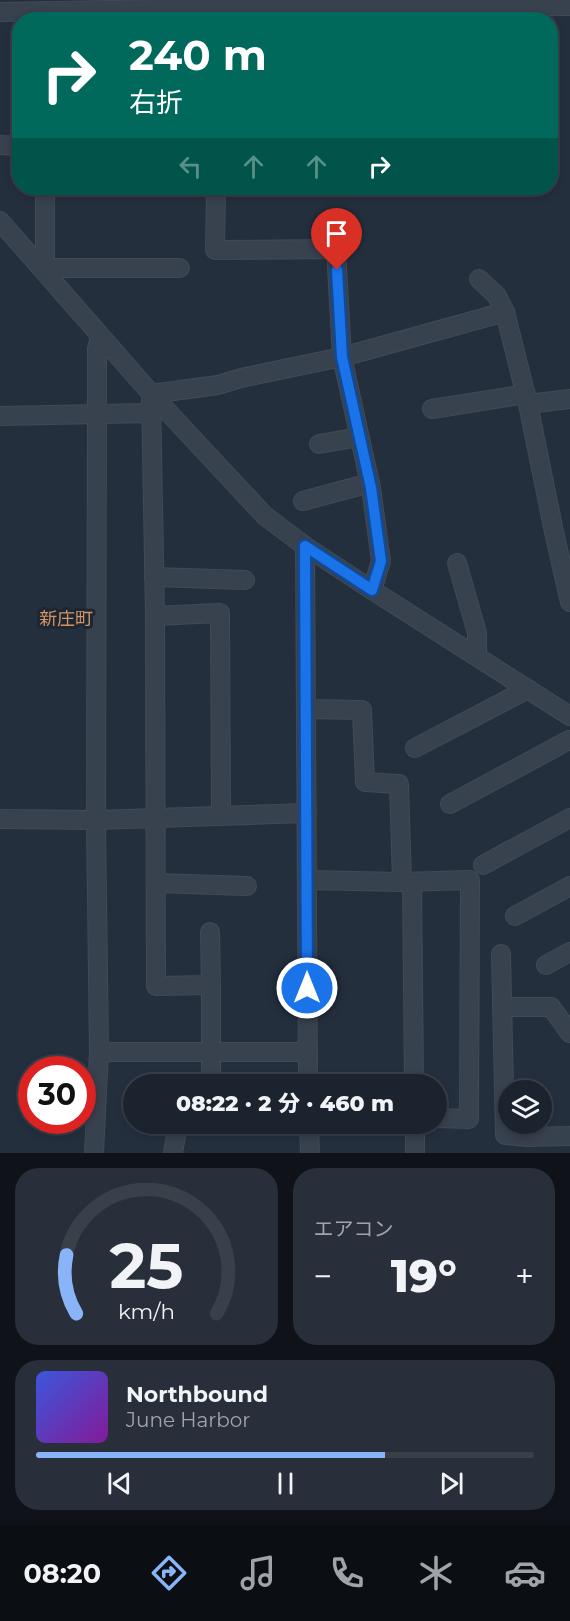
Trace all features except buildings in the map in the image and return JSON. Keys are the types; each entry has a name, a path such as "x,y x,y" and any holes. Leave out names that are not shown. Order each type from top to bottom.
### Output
{"street":[{"path":"0,12 133,5 198,12"},
{"path":"305,12 570,6"},
{"path":"41,268 45,258 45,195"},
{"path":"216,195 216,250 336,249 342,357 370,483 381,561 372,590"},
{"path":"0,221 151,394 265,516 305,546 372,590 570,716"},
{"path":"41,268 180,268"},
{"path":"479,279 497,296 505,312 562,531 569,597"},
{"path":"151,394 218,385 342,357 505,312"},
{"path":"94,1153 99,1052 96,820 97,349 100,337"},
{"path":"151,394 155,616 156,986 211,985"},
{"path":"432,409 527,399 570,399"},
{"path":"0,416 151,413"},
{"path":"319,444 359,436"},
{"path":"303,501 370,483"},
{"path":"305,546 308,1074"},
{"path":"457,563 477,633 477,657"},
{"path":"154,577 245,580"},
{"path":"155,616 220,613 221,816"},
{"path":"415,748 528,689"},
{"path":"450,804 570,740 554,706"},
{"path":"307,709 362,710 365,782 399,783 407,882 414,1074"},
{"path":"0,819 96,820 308,813"},
{"path":"483,865 570,818"},
{"path":"307,880 407,882 470,880 469,1119 447,1118"},
{"path":"156,883 247,886"},
{"path":"515,916 570,886"},
{"path":"210,932 211,1074"},
{"path":"546,965 570,952"},
{"path":"501,954 505,1135 527,1145 570,1136"},
{"path":"502,1006 551,1006 570,1033"},
{"path":"99,1052 308,1052"},
{"path":"173,1153 176,1134"},
{"path":"309,1134 310,1153"},
{"path":"415,1134 415,1153"}],"district":[{"name":"新庄町","path":"66,619"}],"route":[{"path":"307,988 305,546 372,590 381,561 371,488 342,357 337,270"}]}
